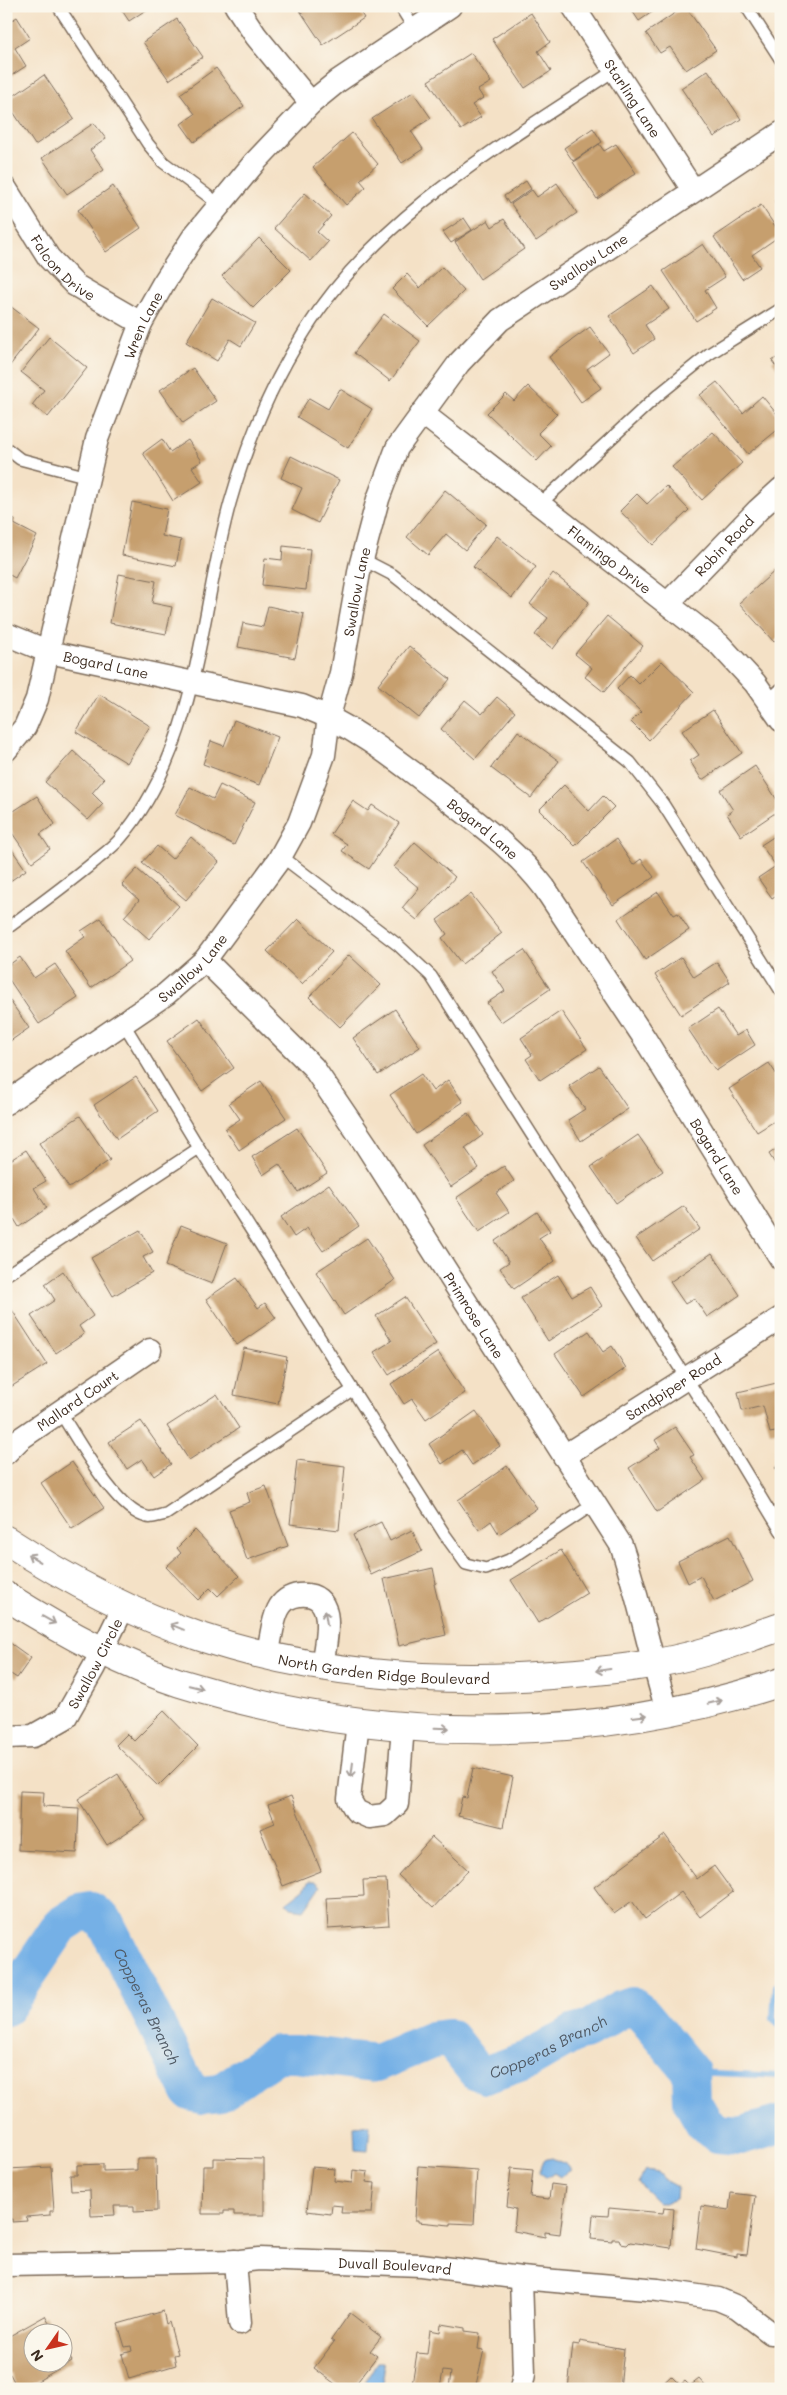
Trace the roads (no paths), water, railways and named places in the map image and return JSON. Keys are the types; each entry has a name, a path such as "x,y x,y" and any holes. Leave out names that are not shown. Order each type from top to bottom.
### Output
{"main road":[{"name":"North Garden Ridge Boulevard","path":"6,1540 67,1578 124,1606 197,1636 268,1655 322,1666 392,1674 468,1678 580,1673 652,1663 707,1652 781,1627"},
{"path":"6,1596 103,1651 179,1682 284,1709 358,1722 477,1730 539,1728 668,1713 736,1697 781,1682"}],"street":[{"path":"236,6 256,36 310,104"},
{"name":"Wren Lane","path":"6,750 24,727 37,698 97,439 141,323 194,236 255,162 310,104 338,81 450,6"},
{"name":"Starling Lane","path":"573,6 693,190"},
{"name":"Swallow Lane","path":"6,1103 166,994 205,960 236,921 281,856 299,823 324,755 329,716 341,673 362,560 378,499 397,448 459,363 500,320 781,133"},
{"name":"Falcon Drive","path":"6,189 49,258 75,284 141,323"},
{"name":"Flamingo Drive","path":"422,413 719,644 755,683 774,695 781,720"},
{"name":"Robin Road","path":"668,603 758,510 781,489"},
{"name":"Bogard Lane","path":"6,634 49,652 302,706 329,716 378,745 476,820 526,863 646,1039 781,1259"},
{"name":"Primrose Lane","path":"205,960 313,1066 366,1145 621,1545 636,1590 652,1663 668,1713"},
{"name":"Sandpiper Road","path":"564,1456 781,1318"},
{"name":"Mallard Court","path":"6,1453 20,1439 150,1350"},
{"path":"268,1655 277,1611 288,1598 304,1595 319,1601 328,1615 322,1666"},
{"name":"Swallow Circle","path":"6,1737 33,1736 65,1718 103,1651 124,1606"},
{"path":"358,1722 349,1799 356,1811 369,1817 385,1815 397,1804 403,1726"},
{"name":"Duvall Boulevard","path":"6,2265 259,2259 369,2261 421,2265 521,2278 658,2290 718,2299 736,2307 771,2333"},
{"path":"235,2261 240,2323"},
{"path":"521,2278 524,2374 521,2389"}],"lane":[{"path":"58,6 148,144 163,162 220,205"},
{"path":"400,6 415,30"},
{"path":"746,6 781,60"},
{"path":"6,929 62,888 118,841 154,788 166,764 177,739 192,682 230,504 252,434 282,370 305,330 337,286 371,248 412,210 448,182 615,70"},
{"path":"540,504 679,378 709,354 781,309"},
{"path":"6,448 20,459 88,477"},
{"path":"362,560 393,576 572,714 630,762 663,804 781,990"},
{"path":"281,856 398,945 431,976 781,1531"},
{"path":"124,1024 199,1148 352,1390 466,1564 486,1569 509,1560 594,1504"},
{"path":"6,1276 199,1148"},
{"path":"60,1412 120,1500 126,1506 148,1518 166,1514 352,1390"}],"water":[{"path":"309,1881 315,1881 321,1886 304,1910 291,1908 286,1903 304,1889"},
{"path":"370,2125 368,2151 355,2150 354,2127"},
{"path":"552,2158 567,2165 571,2170 560,2177 554,2173 547,2178 539,2172 544,2160"},
{"path":"646,2170 658,2172 666,2181 677,2187 676,2199 666,2203 658,2203 638,2183"},
{"path":"377,2362 383,2362 385,2372 382,2388 370,2389 365,2382"}],"waterway":[{"name":"Copperas Branch","path":"6,2007 61,1925 80,1913 91,1911 105,1922 190,2092 202,2095 220,2093 277,2054 296,2054 377,2063 432,2040 450,2038 476,2071 485,2075 530,2059 575,2033 587,2030 620,2010 632,2006 643,2014 691,2072 692,2102 704,2123 718,2134 740,2136 781,2124"},
{"path":"781,1981 775,1986 773,2019 781,2026"},
{"path":"691,2072 781,2076"}]}
